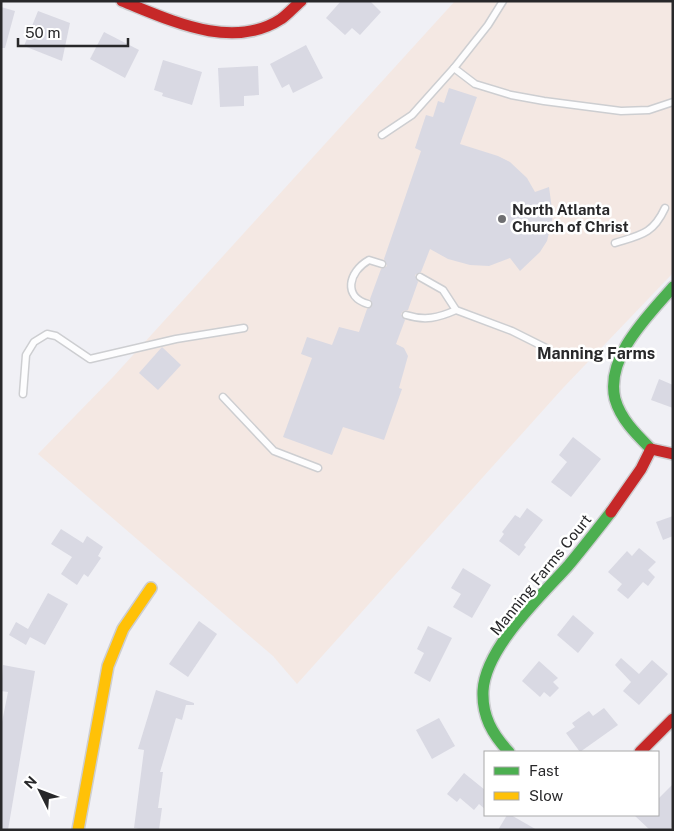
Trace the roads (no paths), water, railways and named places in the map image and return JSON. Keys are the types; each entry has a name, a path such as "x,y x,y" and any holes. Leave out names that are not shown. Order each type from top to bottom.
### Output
{"street":[{"path":"122,1 184,26 228,34 255,32 262,29 275,22 301,1"},
{"path":"673,287 637,330 621,354 615,376 616,397 622,416 651,449 673,454"},
{"name":"Manning Farms Court","path":"508,751 490,728 484,710 483,693 487,674 497,653 516,625 580,552 614,508 641,470 651,449"},
{"path":"78,830 108,666 123,629 151,588"},
{"path":"641,751 673,719"}],"lane":[{"path":"382,136 412,115 454,68 488,25 503,1"},
{"path":"454,68 475,84 544,101 622,111 648,110 673,102"},
{"path":"615,243 646,234 659,221 665,208"},
{"path":"368,304 360,302 356,295 351,284 353,274 357,267 369,260 382,264"},
{"path":"420,278 443,290 456,310 512,331 546,348"},
{"path":"406,315 420,319 437,318 456,310"},
{"path":"23,394 26,355 34,342 47,334 56,336 90,359 176,339 244,328"},
{"path":"223,398 274,451 318,468"}],"place":[{"name":"North Atlanta Church of Christ","path":"502,219"}],"district":[{"name":"Manning Farms","path":"596,353"}]}
